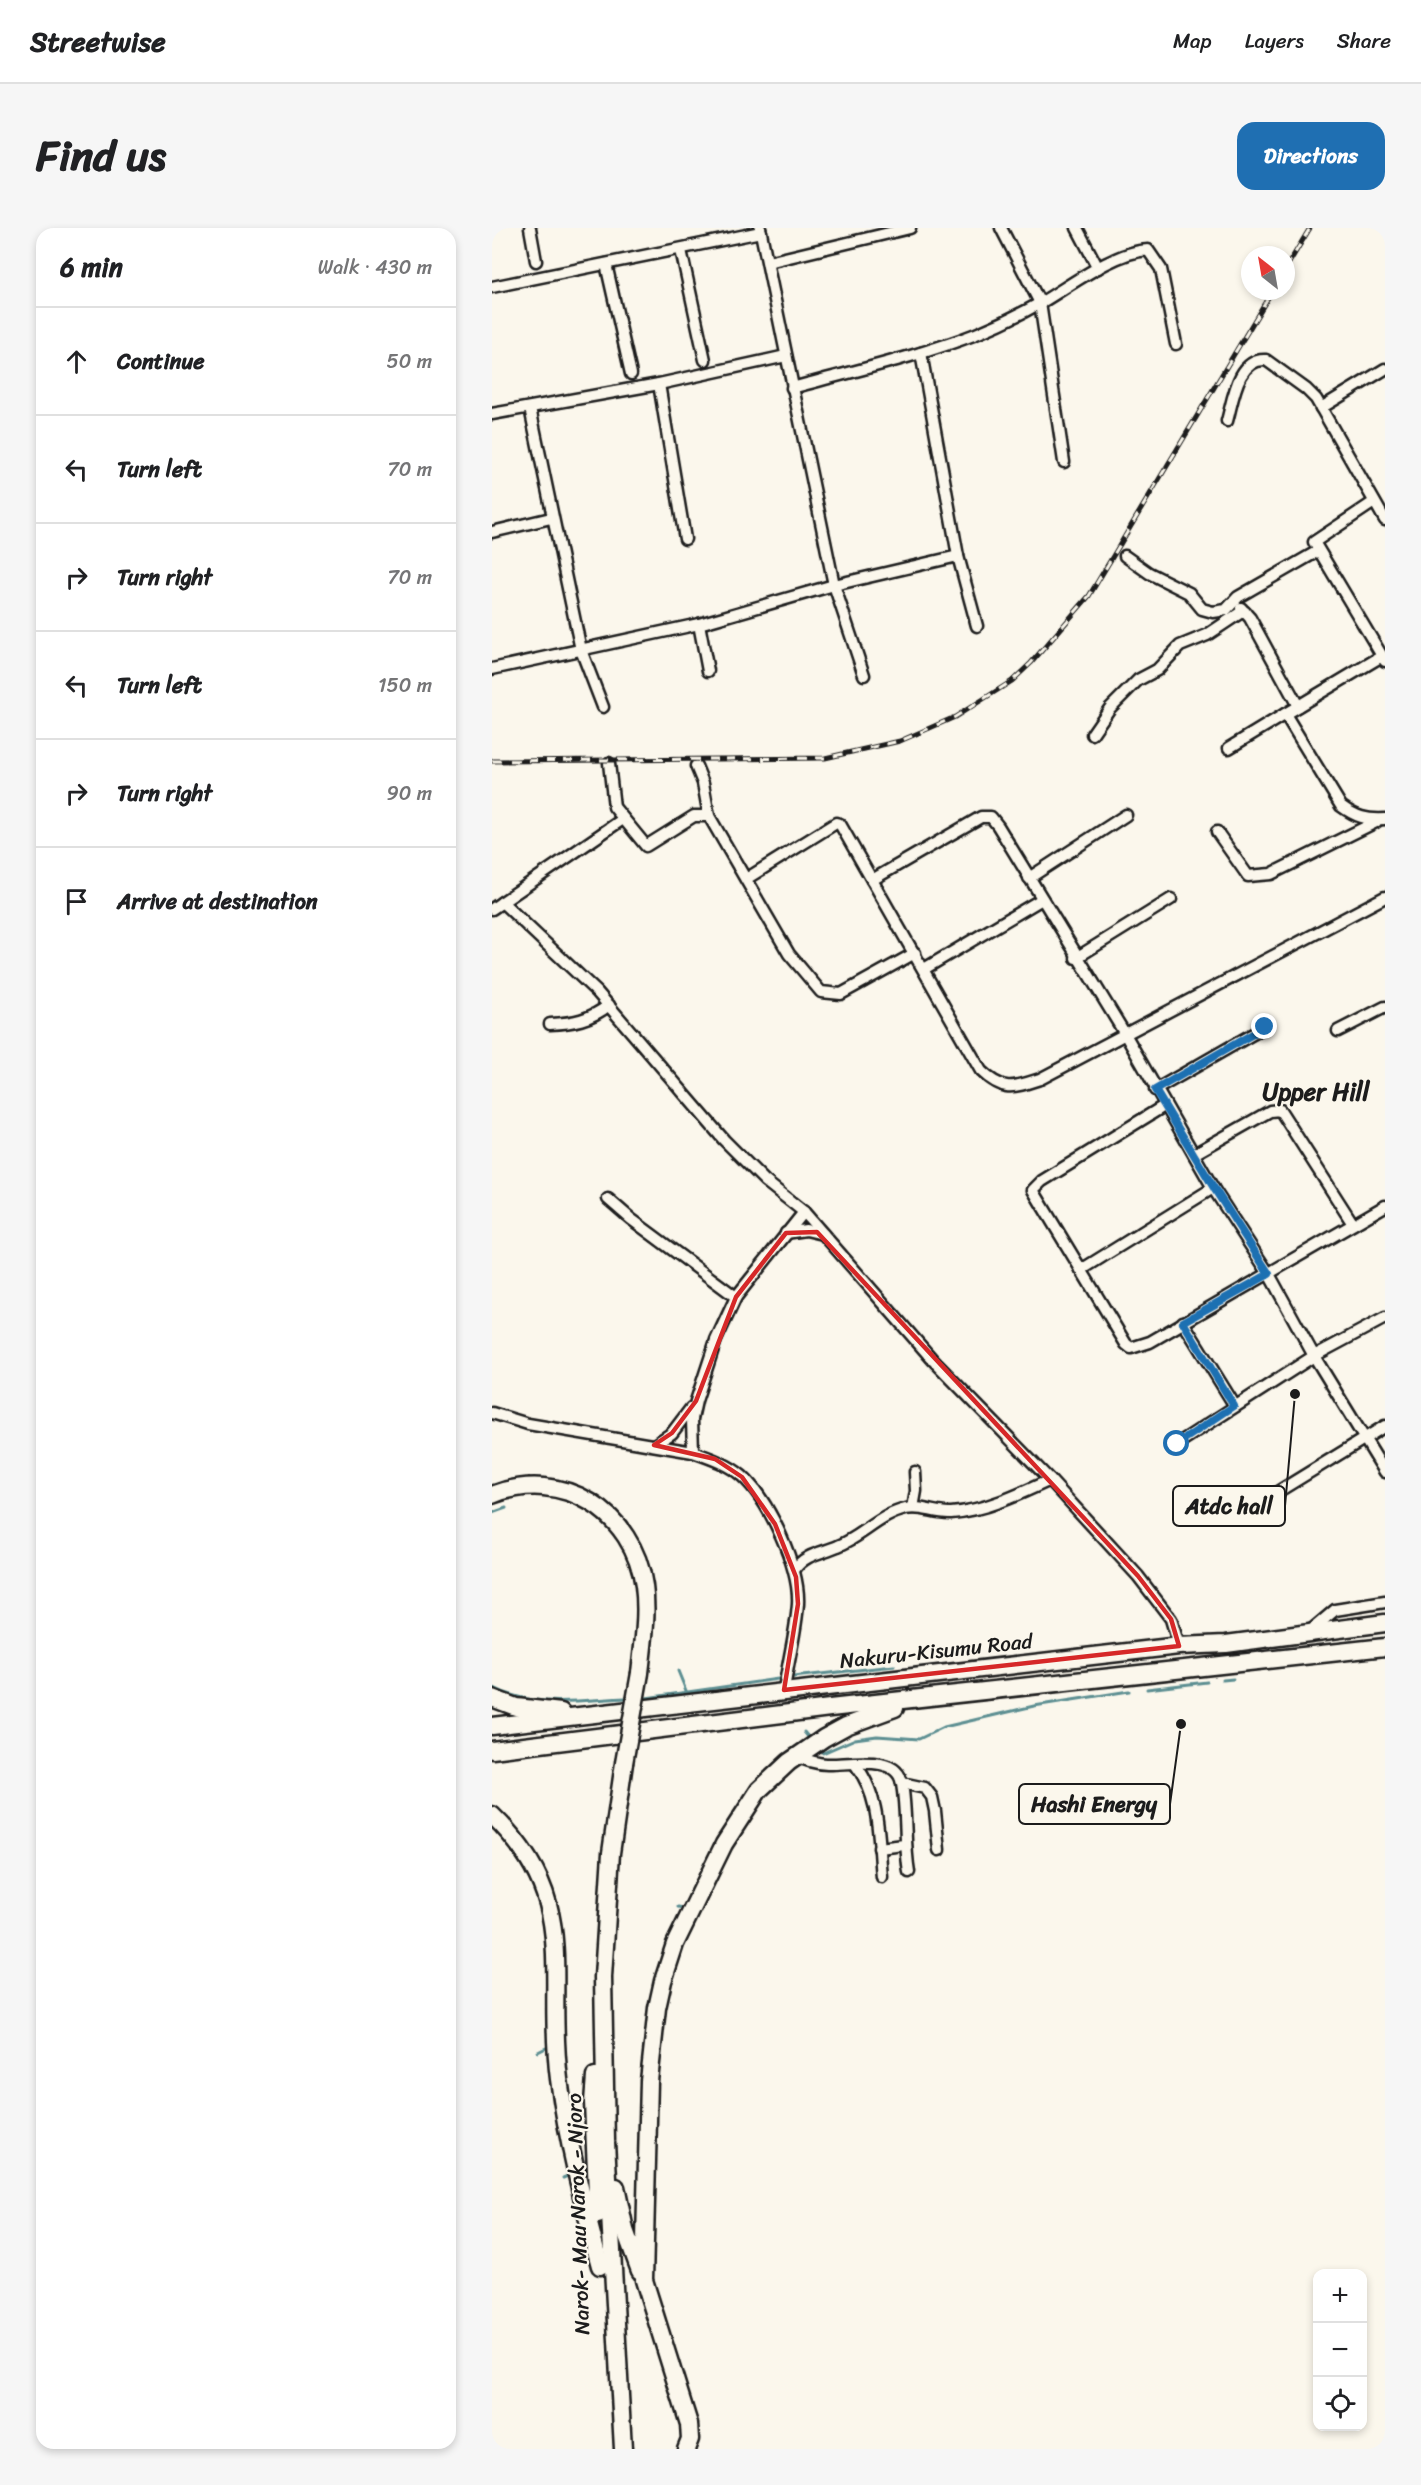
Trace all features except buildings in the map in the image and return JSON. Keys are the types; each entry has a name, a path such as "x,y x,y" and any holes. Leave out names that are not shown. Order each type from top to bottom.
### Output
{"highway":[{"name":"Narok- Mau Narok - Njoro","path":"492,1495 530,1485 559,1488 595,1504 623,1531 632,1545 644,1585 640,1673 611,1853 593,2102 600,2266 615,2449"},
{"name":"Nakuru-Kisumu Road","path":"492,1726 784,1690 1179,1646 1226,1644 1385,1623"},
{"path":"492,1750 1385,1647"},
{"path":"492,1698 516,1707 577,1716"},
{"path":"644,2280 649,2081 657,2008 663,1981 679,1936 735,1825 759,1790 796,1756 846,1726 933,1698"},
{"path":"492,1815 515,1838 531,1861 552,1912 557,1951 556,2034 559,2079 600,2266"},
{"name":"Narok- Mau Narok - Njoro","path":"603,1977 606,2142 624,2449"},
{"path":"606,2142 625,2230 644,2280 689,2424 690,2439 686,2449"}],"street":[{"path":"530,228 536,261"},
{"path":"768,262 910,228"},
{"path":"1001,228 1040,303 1064,462"},
{"path":"1077,228 1098,268"},
{"path":"492,288 681,250 761,230 834,585 864,675"},
{"path":"681,250 705,360"},
{"path":"792,388 921,353 976,334 1040,303 1098,268 1140,250 1148,250 1161,269 1176,344"},
{"path":"606,264 631,374"},
{"path":"921,353 958,556 977,626"},
{"path":"492,414 659,384 786,356"},
{"path":"1227,421 1238,382 1247,366 1258,359 1266,360 1306,388 1322,408 1385,520"},
{"path":"1322,408 1385,369"},
{"path":"659,384 686,539"},
{"path":"530,408 551,518 581,650 603,707"},
{"path":"1229,748 1383,658 1318,551 1315,540 1374,502"},
{"path":"492,532 551,518"},
{"path":"1125,556 1149,573 1190,593 1202,609 1221,611 1238,597 1318,551"},
{"path":"492,669 699,624 834,585 958,556"},
{"path":"1232,604 1245,612 1298,706"},
{"path":"1092,734 1110,708 1138,680 1157,670 1180,646 1207,635 1245,612"},
{"path":"699,624 708,671"},
{"path":"1285,714 1341,806 1352,815 1367,820 1385,819"},
{"path":"609,763 612,803 646,846 694,816 708,816"},
{"path":"696,766 703,783 708,816 789,954 821,992 841,994 915,953"},
{"path":"1029,878 1126,815"},
{"path":"872,880 981,817 991,818 998,826 1076,958 1125,1034 1164,1106 1269,1274 1314,1356 1385,1472"},
{"path":"492,909 623,819"},
{"path":"1217,832 1240,868 1248,876 1258,876 1271,874 1385,819"},
{"path":"746,879 838,823 981,1071 998,1085 1016,1087 1040,1079 1385,897"},
{"path":"924,969 1042,899"},
{"path":"1076,958 1171,899"},
{"path":"502,902 609,1005 724,1140 765,1181 804,1212 933,1360 1050,1480 1160,1602 1170,1619 1179,1646"},
{"path":"550,1023 592,1017 609,1005"},
{"path":"1338,1031 1385,1007"},
{"path":"1155,1090 1265,1027"},
{"path":"1164,1106 1034,1188 1033,1193 1126,1344 1131,1348 1145,1344 1385,1206"},
{"path":"1194,1154 1270,1111 1280,1110 1353,1224"},
{"path":"1081,1270 1214,1188"},
{"path":"608,1199 640,1226 736,1297"},
{"path":"693,1452 692,1419 716,1340 736,1297 804,1212"},
{"path":"786,1233 806,1230 823,1234"},
{"path":"1177,1444 1314,1356 1385,1317"},
{"path":"1183,1322 1234,1406"},
{"path":"654,1445 672,1433 696,1401"},
{"path":"492,1413 528,1424 693,1452 732,1469 753,1488 786,1546 795,1569 798,1604 784,1690"},
{"path":"1248,1510 1385,1426"},
{"path":"913,1508 915,1472"},
{"path":"795,1569 806,1558 838,1546 894,1513 913,1508 948,1514 962,1512 994,1503 1050,1480"},
{"path":"1310,1632 1335,1610 1385,1602"},
{"path":"796,1756 813,1763 888,1766 897,1771 902,1783 904,1845 909,1872"},
{"path":"855,1764 866,1777 874,1795 882,1878"},
{"path":"902,1783 925,1788 932,1797 939,1850"},
{"path":"879,1848 904,1845"}],"highlighted area":[{"path":"817,1232 1138,1576 1171,1619 1179,1646 784,1690 798,1604 796,1577 775,1524 742,1477 715,1459 654,1445 672,1433 696,1401 736,1297 786,1233"}],"waterway":[{"path":"492,1513 506,1508"},
{"path":"793,1677 894,1666"},
{"path":"678,1671 687,1693"},
{"path":"646,1698 778,1679"},
{"path":"1223,1680 1233,1679"},
{"path":"1147,1689 1207,1682"},
{"path":"492,1687 508,1694 540,1701 625,1698"},
{"path":"818,1748 823,1753 855,1739 877,1736 919,1739 944,1727 1034,1706 1129,1691"},
{"path":"804,1732 809,1738"},
{"path":"678,1907 683,1908"},
{"path":"538,2052 546,2048"},
{"path":"563,2178 570,2175"}],"railway":[{"path":"1295,253 1310,228"},
{"path":"492,761 825,758 900,741 955,717 1012,681 1031,663 1089,596 1267,300"}],"place":[{"name":"Atdc hall","path":"1295,1394"},
{"name":"Hashi Energy","path":"1181,1724"}],"district":[{"name":"Upper Hill","path":"1316,1092"}],"route":[{"path":"1177,1444 1234,1406 1183,1322 1269,1274 1155,1090 1265,1027"}]}
